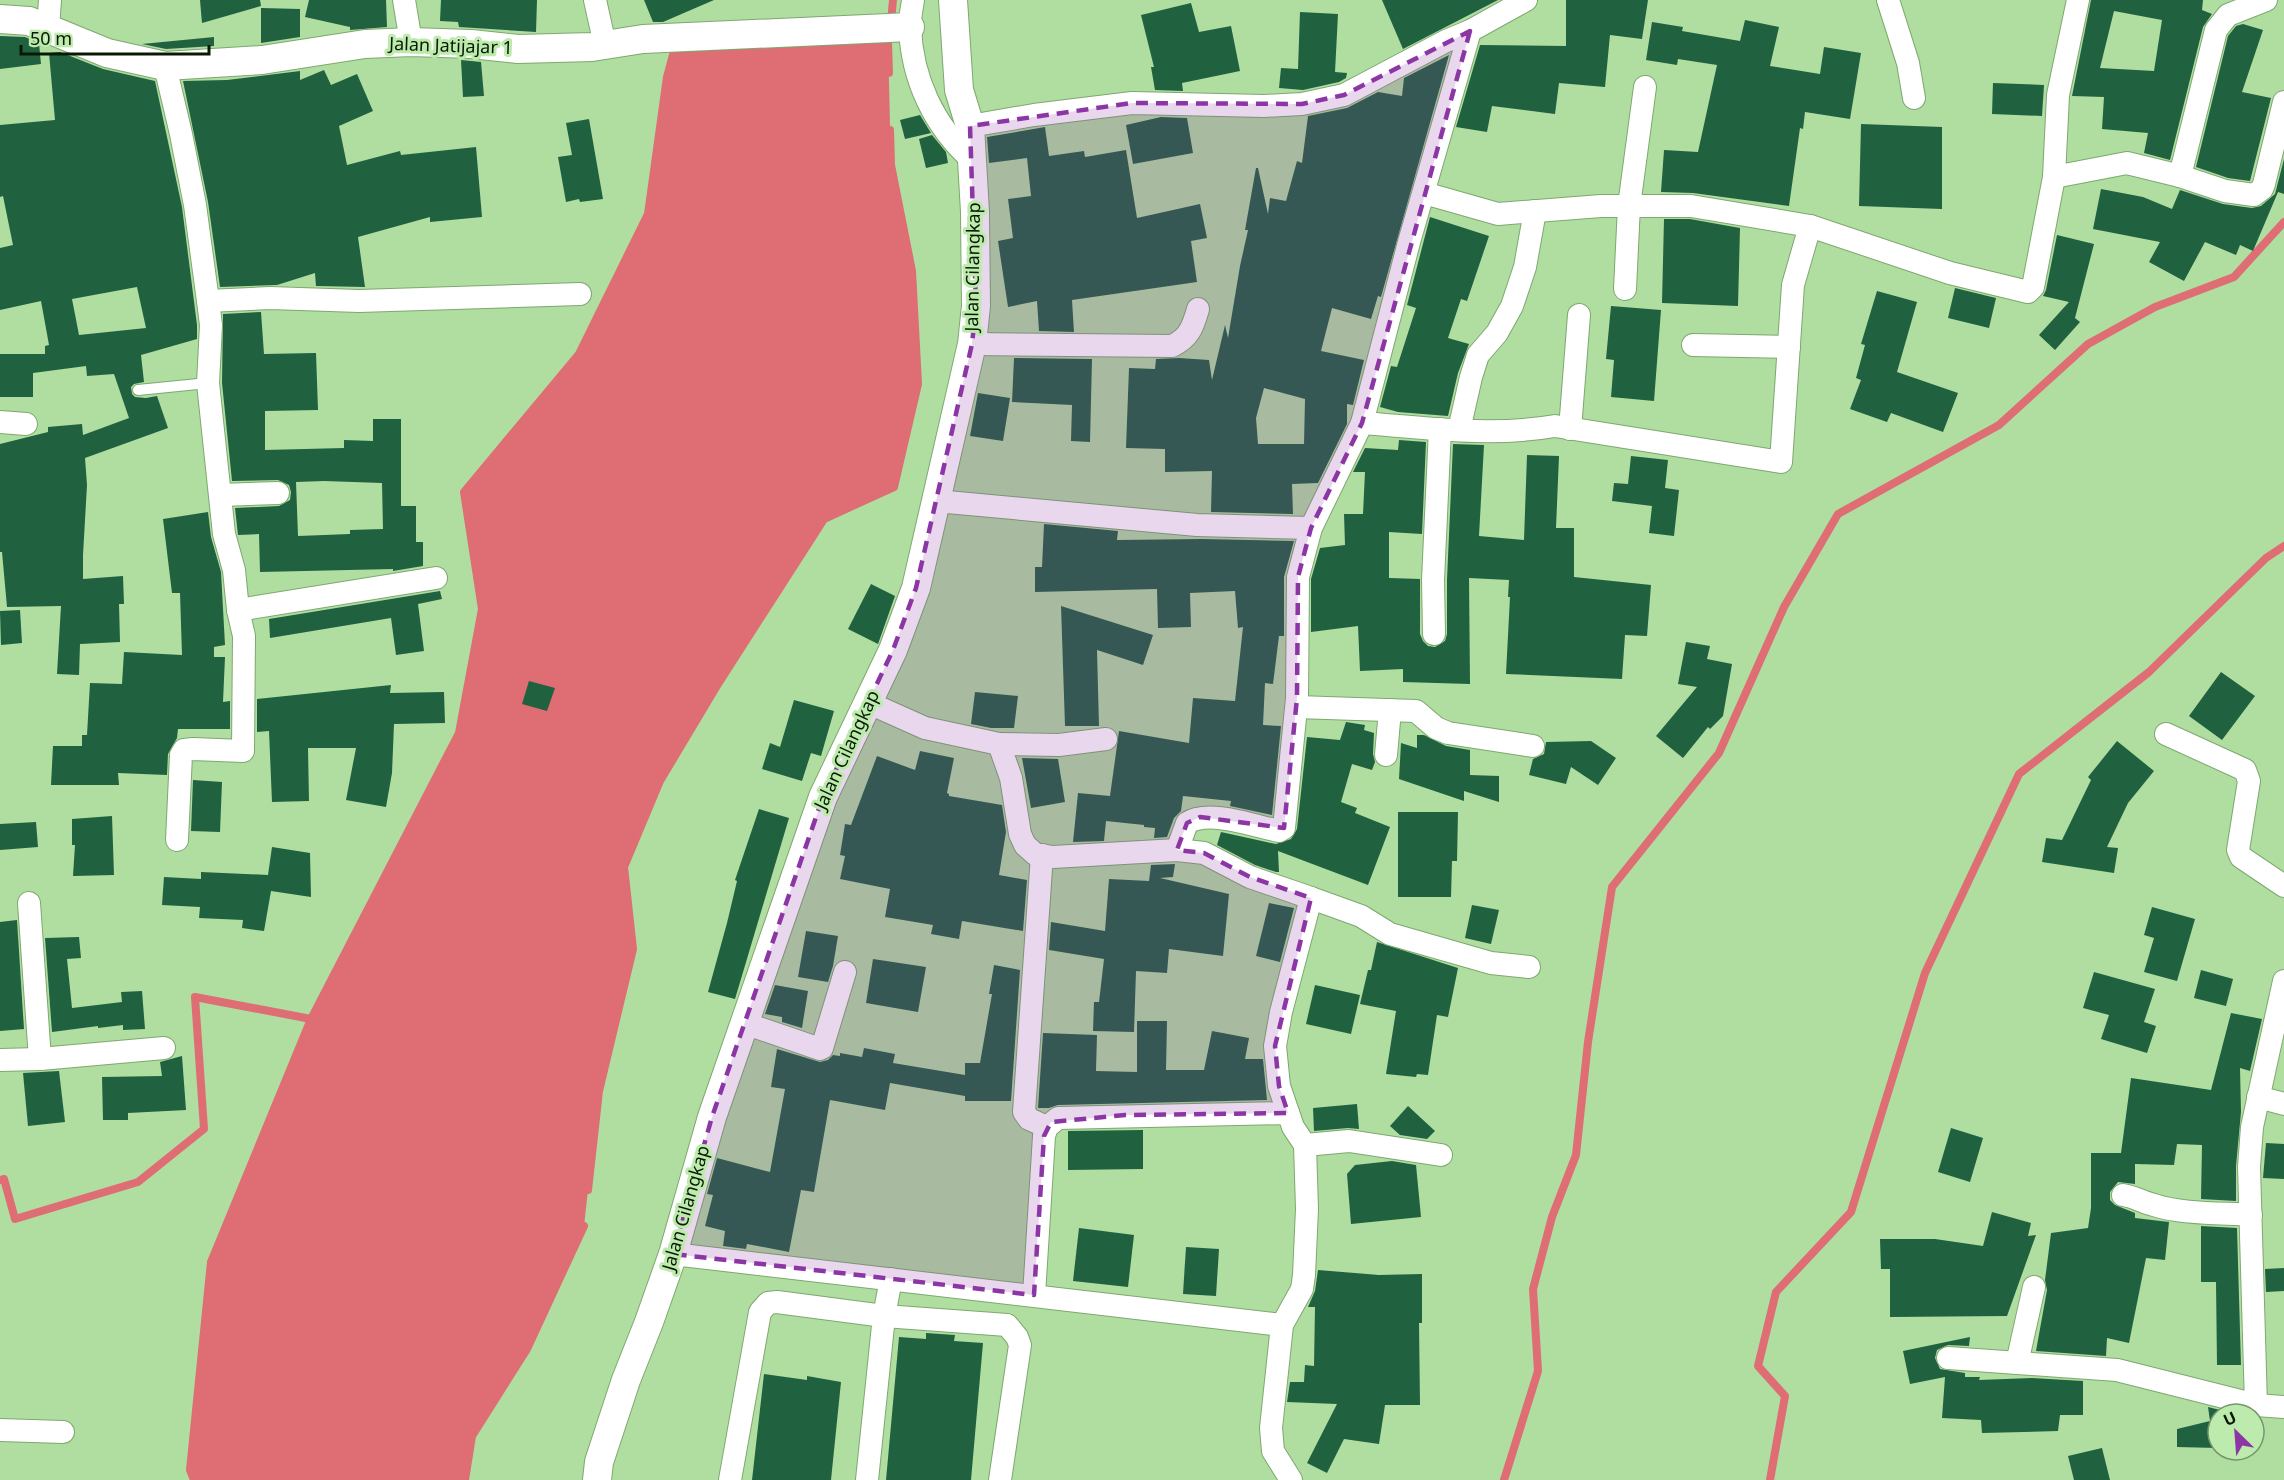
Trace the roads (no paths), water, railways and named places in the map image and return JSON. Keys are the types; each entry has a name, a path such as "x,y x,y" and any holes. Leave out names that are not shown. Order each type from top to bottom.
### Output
{"street":[{"path":"48,28 50,0"},
{"path":"404,0 411,42"},
{"path":"594,0 605,45"},
{"name":"Jalan Cilangkap","path":"597,1480 599,1462 626,1380 650,1322 673,1254 712,1117 823,797 893,650 916,588 972,344 976,306 970,126 959,90 953,0"},
{"path":"970,126 1034,115 1132,103 1264,106 1302,104 1344,95 1526,0"},
{"path":"1888,0 1908,63 1914,98"},
{"path":"1424,193 1498,214 1601,206 1691,206 1810,226 1950,273 2028,292 2033,287 2054,177 2058,95 2078,0"},
{"path":"2180,176 2216,30 2228,15 2266,0"},
{"name":"Jalan Jatijajar 1","path":"0,19 29,21 107,53 165,66 262,60 365,44 411,42 471,44 518,49 605,45 644,39 900,20"},
{"path":"900,20 924,96 950,137 972,160"},
{"path":"1177,850 1187,823 1200,817 1216,818 1279,831 1284,828 1297,707 1298,578 1311,528 1362,423 1470,31"},
{"path":"165,66 181,134 208,301 211,325 208,383 224,534 234,570 243,636 243,751 184,750 181,755 177,840"},
{"path":"1625,290 1629,206 1645,87"},
{"path":"2054,177 2127,163 2180,176 2225,191 2249,195 2258,192 2264,184 2284,102"},
{"path":"1434,634 1433,580 1450,430 1478,355 1497,333 1512,306 1525,267 1535,211"},
{"path":"1362,423 1450,430 1529,430 1556,426 1781,462 1793,285 1810,226"},
{"path":"208,301 270,298 359,302 580,294"},
{"path":"972,344 1172,346 1184,340 1192,328 1198,309"},
{"path":"1570,429 1579,315"},
{"path":"1693,345 1789,347"},
{"path":"0,422 26,424"},
{"path":"220,495 278,493"},
{"path":"936,501 1197,525 1311,528"},
{"path":"238,610 436,578"},
{"path":"869,703 925,728 999,744 1059,744 1106,739"},
{"path":"1297,707 1416,711 1436,728 1448,733 1533,746"},
{"path":"1386,755 1390,710"},
{"path":"2166,734 2245,770 2249,781 2238,850 2241,857 2284,886"},
{"path":"999,744 1011,778 1020,834 1035,854 1053,857 1177,850 1204,853 1250,877 1361,916 1390,934 1491,963 1529,967"},
{"path":"1042,855 1024,1112 1029,1119 1047,1126"},
{"path":"1291,1480 1273,1451 1270,1428 1282,1325 1302,1289 1304,1275 1307,1209 1305,1145 1293,1127 1279,1086 1275,1046 1281,1012 1311,898"},
{"path":"29,903 40,1059"},
{"path":"744,1023 822,1048 844,972"},
{"path":"2256,1402 2249,1167 2252,1127 2284,981"},
{"path":"0,1060 40,1059 164,1048"},
{"path":"2258,1097 2284,1104"},
{"path":"1035,1295 1044,1136 1047,1126 1058,1118 1288,1113"},
{"path":"1305,1145 1349,1141 1441,1155"},
{"path":"2123,1195 2137,1197 2153,1205 2190,1211 2251,1215"},
{"path":"673,1254 1282,1325"},
{"path":"867,1480 884,1316 891,1279"},
{"path":"2017,1363 2034,1287"},
{"path":"730,1480 760,1312 762,1307 777,1302 884,1316 1002,1324 1011,1329 1020,1345 1000,1480"},
{"path":"1948,1358 2117,1370 2244,1402"},
{"path":"2266,1406 2284,1407"},
{"path":"0,1430 63,1432"}],"lane":[{"path":"138,390 208,383"}],"waterway":[{"path":"891,22 893,0"},
{"path":"888,43 889,73"},
{"path":"194,1480 190,1470 211,1262 311,1019 459,733 482,609 464,492 579,354 648,214 667,77 674,51 681,49"},
{"path":"588,1190 599,1091 633,949 624,867 660,781 718,684 824,519 894,487 918,384 912,271 891,165 890,130"},
{"path":"1504,1480 1538,1371 1533,1289 1552,1217 1576,1155 1588,1042 1612,887 1719,753 1784,607 1838,514 1999,425 2088,344 2155,307 2234,277 2284,222"},
{"path":"1770,1480 1785,1396 1758,1366 1776,1292 1851,1212 1925,973 2019,774 2149,672 2266,558 2284,546"},
{"path":"0,1180 4,1179 15,1219 138,1182 204,1129 195,997 311,1019"},
{"path":"465,1480 472,1436 527,1349 584,1226"}]}
